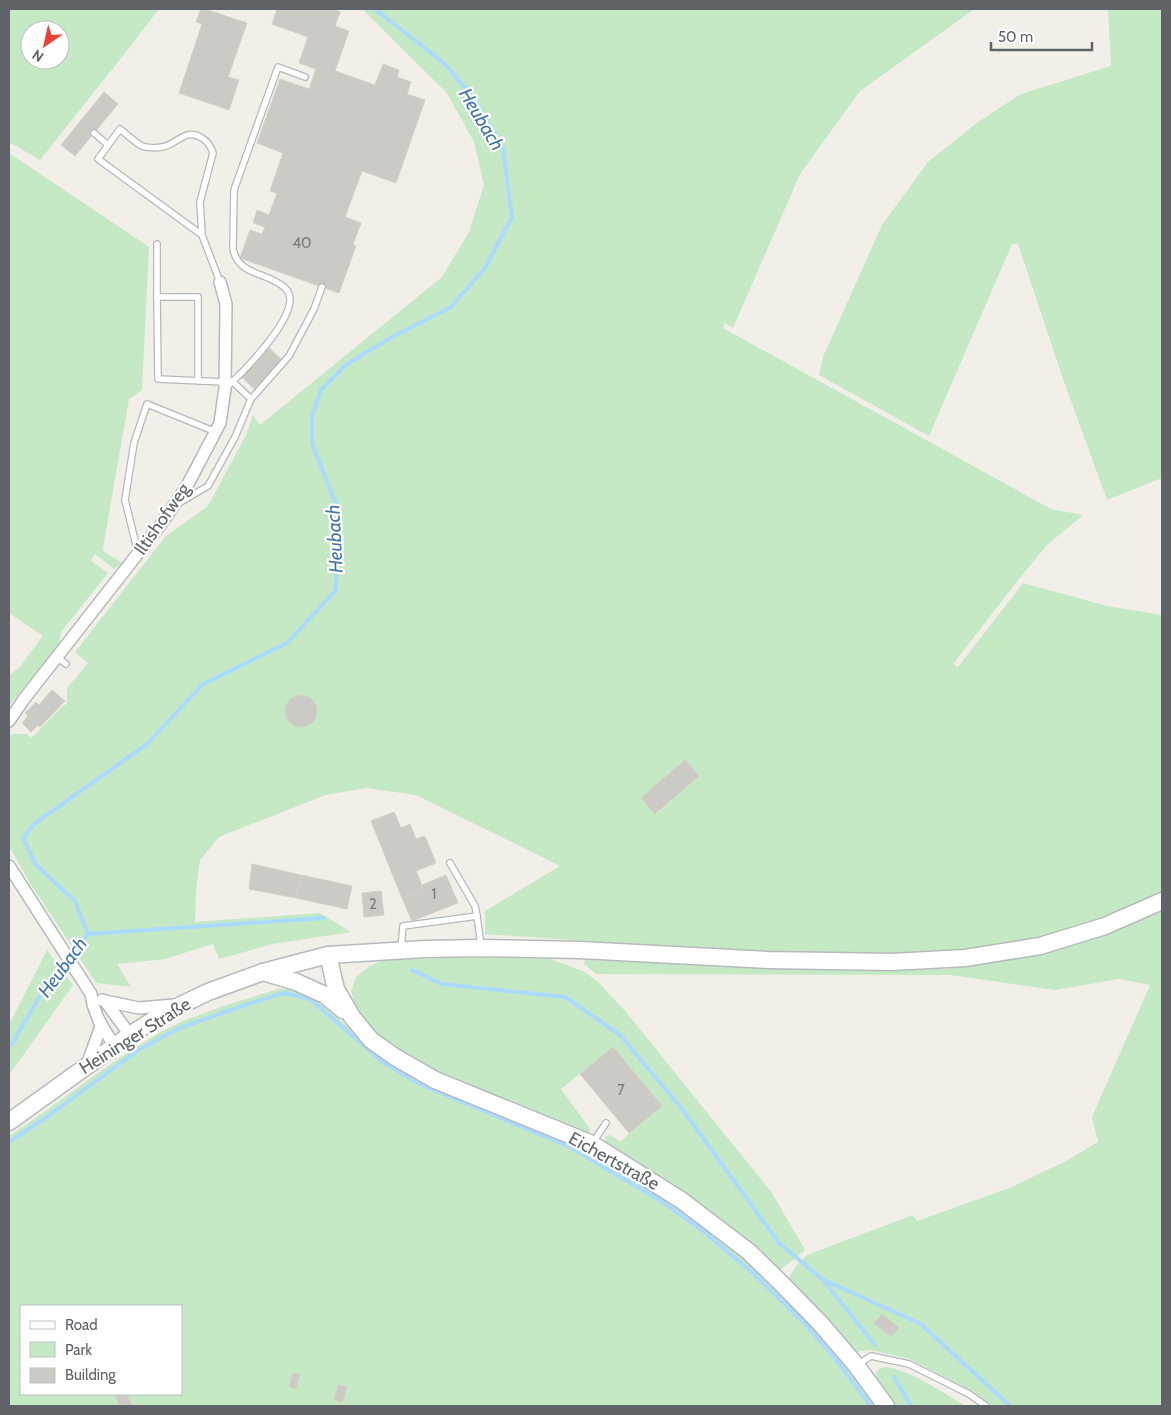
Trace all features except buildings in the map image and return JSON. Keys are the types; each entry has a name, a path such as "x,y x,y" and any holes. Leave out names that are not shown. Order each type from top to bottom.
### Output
{"main road":[{"name":"Heininger Straße","path":"9,1122 161,1015 208,992 263,972 328,955 444,948 481,948 580,950 778,960 892,962 965,958 1040,946 1105,926 1162,901"},
{"name":"Eichertstraße","path":"328,955 336,989 352,1017 372,1040 395,1057 435,1080 592,1144 681,1200 748,1251 820,1323 886,1406"},
{"path":"263,972 296,982 325,995 352,1017"}],"street":[{"name":"Iltishofweg","path":"9,721 24,699 61,660 173,507 187,486 216,432 220,423 228,384 226,304 220,282"},
{"path":"9,866 89,990 101,1026 115,1046"},
{"path":"89,990 104,1001 130,1035"},
{"path":"104,1001 139,1008 181,1005"},
{"path":"87,1066 101,1026"}],"lane":[{"path":"228,384 264,348 287,313 290,301 290,295 286,288 242,267 235,259 233,249 234,190 278,67 305,76"},
{"path":"202,235 98,159 120,129 143,146 163,147 189,134 196,134 206,141 213,153 200,202 202,235 220,282"},
{"path":"94,133 108,145"},
{"path":"157,244 158,379 228,384 252,400"},
{"path":"173,507 208,486 235,438 252,400 290,356 314,309 322,287"},
{"path":"157,297 198,297 198,381"},
{"path":"138,553 125,500 134,443 147,404 216,432"},
{"path":"450,863 475,906 481,948"},
{"path":"401,951 403,926 477,916"},
{"path":"592,1144 606,1123"},
{"path":"856,1366 871,1356 909,1364 969,1394 986,1406"}],"green space":[{"path":"9,9 159,9 125,53 40,160 9,142"},
{"path":"362,9 976,9 860,91 800,174 733,328 725,323 723,328 1051,509 1083,515 1047,545 1018,580 954,663 951,662 958,667 1023,583 1107,606 1162,615 1162,892 1114,914 1066,930 1012,944 932,954 840,954 674,947 485,934 485,911 560,866 416,795 366,788 325,795 219,837 200,860 196,890 195,922 320,913 351,932 273,944 219,959 213,944 165,959 117,964 131,987 96,983 28,880 9,846 9,739 12,734 27,734 31,738 65,704 67,706 67,688 88,663 75,652 166,536 208,506 246,435 253,415 260,425 442,277 469,232 484,185 474,142 447,93","holes":["685,760 699,776 656,814 642,798"]},
{"path":"1108,9 1162,9 1162,478 1107,500 1062,376 1018,244 1012,244 929,436 819,375 823,357 882,225 928,162 978,122 1021,94 1111,66"},
{"path":"9,153 149,247 142,390 129,399 103,548 104,552 123,563 114,569 95,554 91,561 108,573 61,632 59,644 9,706 9,675 19,668 43,636 9,613"},
{"path":"1162,908 1162,1406 992,1406 973,1392 910,1359 871,1350 855,1352 788,1279 797,1265 807,1255 913,1215 917,1221 1012,1187 1066,1161 1098,1142 1092,1117 1150,985 1119,979 1055,990 951,975 596,974 584,964 585,960 895,971 956,968 1059,949 1122,927"},
{"path":"47,950 73,985 9,1075 9,1025"},
{"path":"487,957 550,959 583,971 598,982 626,1012 772,1193 805,1250 780,1270 763,1254 604,1143 606,1136 610,1135 621,1142 661,1106 613,1047 561,1089 590,1129 589,1133 583,1135 438,1073 384,1042 366,1024 356,1008 351,991 356,977 370,966 384,960"},
{"path":"278,989 293,989 317,999 359,1037 613,1166 702,1225 751,1265 818,1332 876,1406 9,1406 9,1136 121,1057 162,1031 227,1005"},
{"path":"886,1367 907,1373 928,1383 966,1406 894,1406 882,1390 876,1377 876,1372 880,1368"}],"waterway":[{"name":"Heubach","path":"9,1046 47,984 88,934 75,901 36,865 23,838 34,824 147,744 203,684 287,643 336,590 337,507 312,443 312,416 321,390 347,364 392,337 451,307 485,268 512,217 503,149 475,100 445,64 375,9"},
{"path":"88,934 324,918"},
{"path":"412,970 441,984 565,997 620,1035 682,1109 779,1243 822,1279 921,1324 1010,1406"},
{"path":"9,1142 44,1119 140,1049 180,1028 284,993 310,999 384,1063 422,1085 570,1147 661,1201 698,1227 753,1273 805,1324 834,1357 871,1406"},
{"path":"824,1281 875,1345"},
{"path":"894,1377 911,1406"}]}
